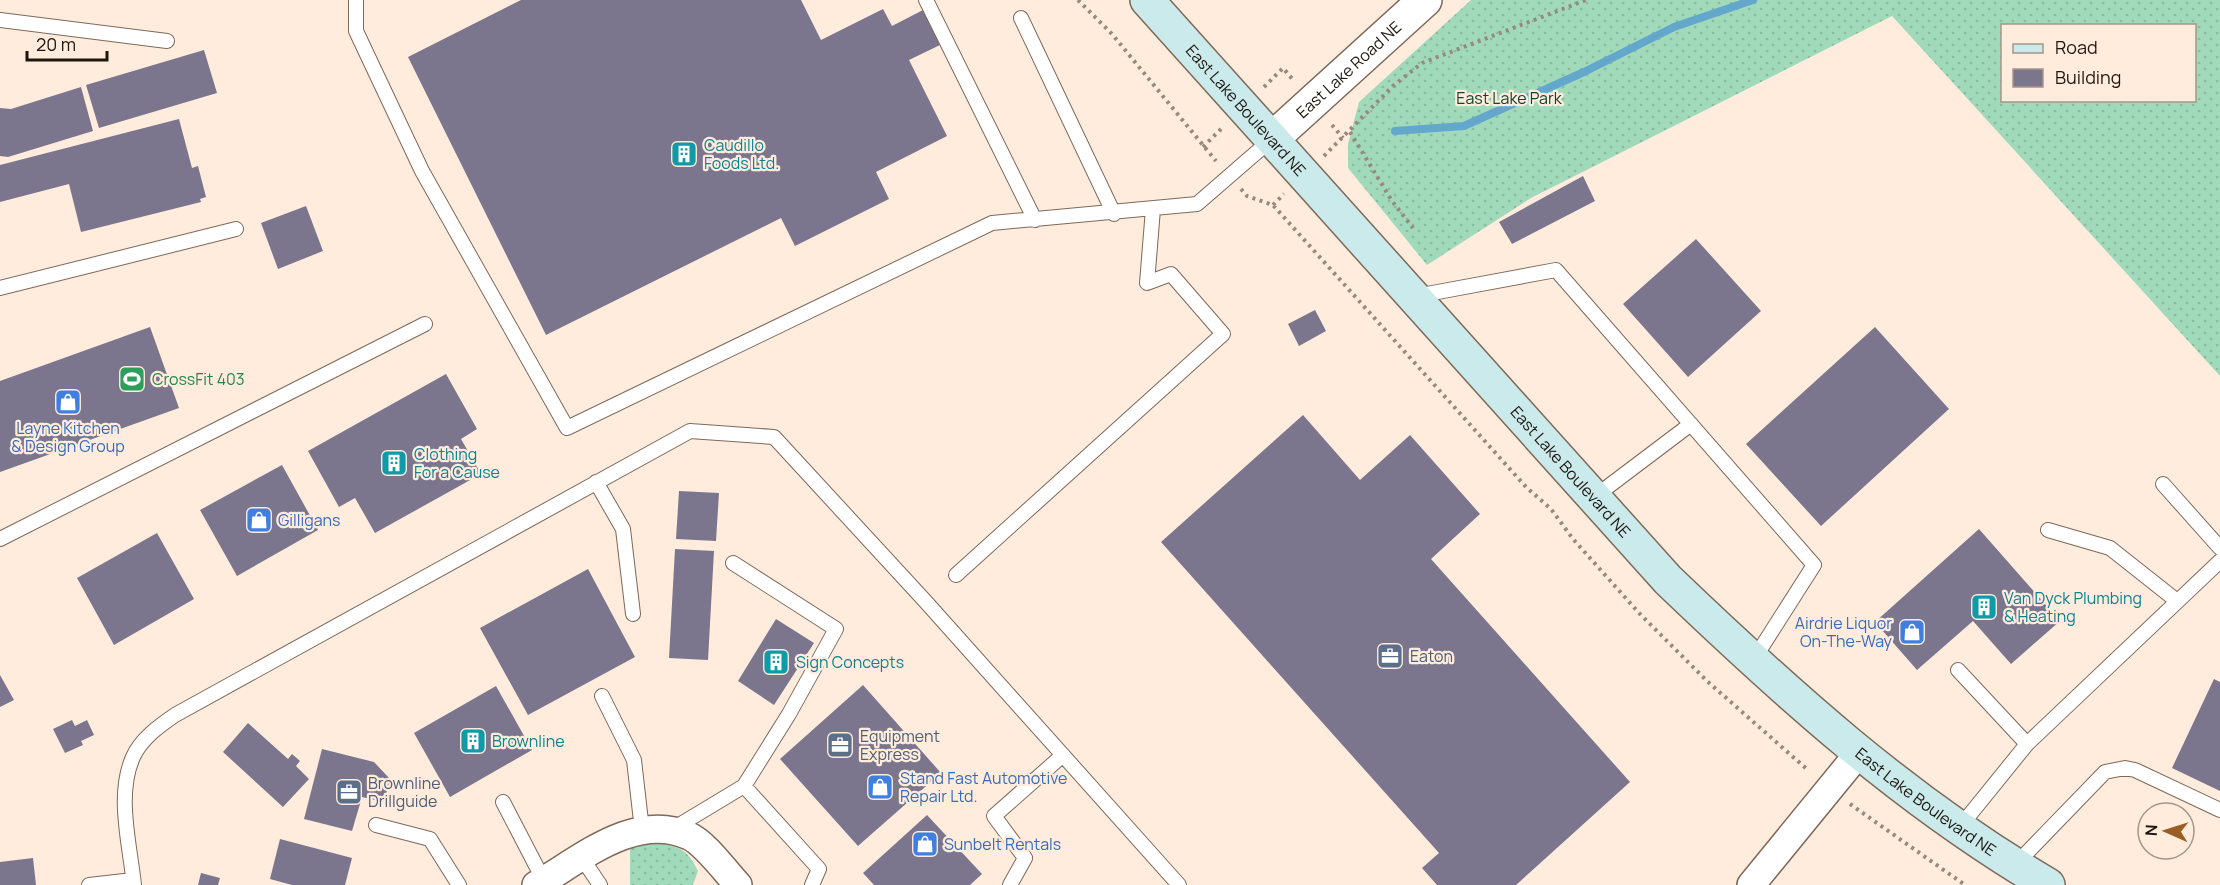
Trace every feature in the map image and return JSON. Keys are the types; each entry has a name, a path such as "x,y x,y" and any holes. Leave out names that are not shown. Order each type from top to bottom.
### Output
{"main road":[{"name":"East Lake Boulevard NE","path":"1147,0 1668,580 1752,661 1858,754 1959,828 2048,885"}],"street":[{"name":"East Lake Road NE","path":"1273,138 1425,0"},
{"path":"1759,882 1858,754"},
{"path":"540,883 633,830 671,830 691,836 738,885"}],"lane":[{"path":"356,0 356,32 422,171 567,428 992,223 1114,214 1197,204 1273,138"},
{"path":"926,0 1035,220"},
{"path":"1021,18 1114,214"},
{"path":"0,20 167,41"},
{"path":"956,575 1223,334 1171,274 1147,283 1153,209"},
{"path":"0,288 236,229"},
{"path":"1413,297 1556,270 1814,565 1752,661"},
{"path":"0,539 425,324"},
{"path":"1593,498 1691,424"},
{"path":"89,885 134,883 124,788 133,756 152,732 175,715 690,431 774,437 1179,885"},
{"path":"596,482 623,529 633,614"},
{"path":"2163,484 2220,548"},
{"path":"2048,530 2110,548 2177,601"},
{"path":"1959,828 2027,744 2220,561"},
{"path":"671,830 744,786 789,714 836,629 733,563"},
{"path":"1958,670 2027,744"},
{"path":"602,696 634,760 642,830"},
{"path":"1011,885 1024,858 994,816 1063,755"},
{"path":"2015,866 2105,772 2114,769 2135,770 2220,810"},
{"path":"744,786 819,869 812,885"},
{"path":"503,802 540,883"},
{"path":"375,825 430,839 459,885"},
{"path":"582,858 600,885"}],"path":[{"path":"1078,0 1112,34 1188,130 1247,196 1273,205 1526,487 1551,509 1573,539 1639,613 1707,681 1869,820 1965,885"},
{"path":"1413,228 1392,201 1350,132 1393,86 1422,63 1586,0"}],"green space":[{"name":"East Lake Park","path":"1471,0 2220,0 2220,376 1892,16 1531,198 1427,265 1348,168 1348,144 1359,102"},
{"path":"651,842 674,846 685,852 698,871 693,885 630,885 630,848"}],"building":[{"name":"Caudillo Foods Ltd.","path":"521,0 801,0 821,40 883,9 892,26 923,10 940,45 909,60 947,136 876,172 889,199 795,246 781,218 546,335 408,57"},
{"path":"204,50 217,93 99,128 86,85"},
{"path":"81,87 93,131 8,157 0,156 0,108 11,109"},
{"path":"179,119 192,168 198,166 206,197 200,199 201,202 81,232 69,184 0,202 0,165"},
{"path":"1583,176 1595,201 1512,244 1499,222"},
{"path":"306,206 323,251 278,269 261,223"},
{"path":"1696,239 1761,311 1688,377 1623,304"},
{"path":"1315,310 1326,331 1299,346 1288,324"},
{"path":"150,327 179,408 0,472 0,381"},
{"path":"1875,327 1949,409 1821,526 1746,444"},
{"name":"Clothing For a Cause","path":"446,374 477,429 461,439 481,474 375,533 355,498 339,507 308,451"},
{"name":"Eaton","path":"1303,415 1360,480 1410,435 1480,514 1431,559 1630,782 1516,885 1437,885 1422,868 1439,853 1161,542"},
{"name":"Gilligans","path":"282,465 318,530 237,576 200,510"},
{"path":"679,491 719,493 716,541 676,539"},
{"name":"Van Dyck Plumbing & Heating","path":"1979,529 2060,621 2011,664 1973,621 1917,670 1875,622"},
{"path":"157,533 194,599 114,645 77,578"},
{"path":"675,549 714,551 708,660 669,658"},
{"path":"588,569 635,657 528,715 480,628"},
{"name":"Sign Concepts","path":"776,619 814,643 774,705 738,681"},
{"path":"0,675 14,700 0,707"},
{"path":"2214,679 2220,682 2220,791 2172,768"},
{"path":"863,685 941,773 858,846 780,759"},
{"name":"Brownline","path":"496,686 532,750 450,797 414,733"},
{"path":"72,720 75,726 87,720 94,735 81,741 83,745 65,753 53,729"},
{"path":"248,723 288,759 292,754 300,761 296,766 309,779 283,807 223,752"},
{"name":"Brownline Drillguide","path":"322,749 374,762 390,779 384,802 362,797 352,831 304,819"},
{"name":"Sunbelt Rentals","path":"927,815 982,874 970,885 874,885 863,873"},
{"path":"280,839 352,858 345,885 292,885 270,879"},
{"path":"33,858 36,885 0,885 0,862"},
{"path":"201,873 220,878 218,885 198,885"}],"waterway":[{"path":"1395,131 1464,126 1584,72 1674,27 1753,0"}],"place":[{"name":"Caudillo Foods Ltd.","path":"684,154"},
{"name":"CrossFit 403","path":"132,379"},
{"name":"Layne Kitchen & Design Group","path":"68,402"},
{"name":"Clothing For a Cause","path":"394,463"},
{"name":"Gilligans","path":"259,520"},
{"name":"Van Dyck Plumbing & Heating","path":"1984,607"},
{"name":"Airdrie Liquor On-The-Way","path":"1912,632"},
{"name":"Eaton","path":"1390,656"},
{"name":"Sign Concepts","path":"776,662"},
{"name":"Brownline","path":"473,741"},
{"name":"Equipment Express","path":"840,745"},
{"name":"Stand Fast Automotive Repair Ltd.","path":"880,787"},
{"name":"Brownline Drillguide","path":"349,792"},
{"name":"Sunbelt Rentals","path":"925,844"}]}
